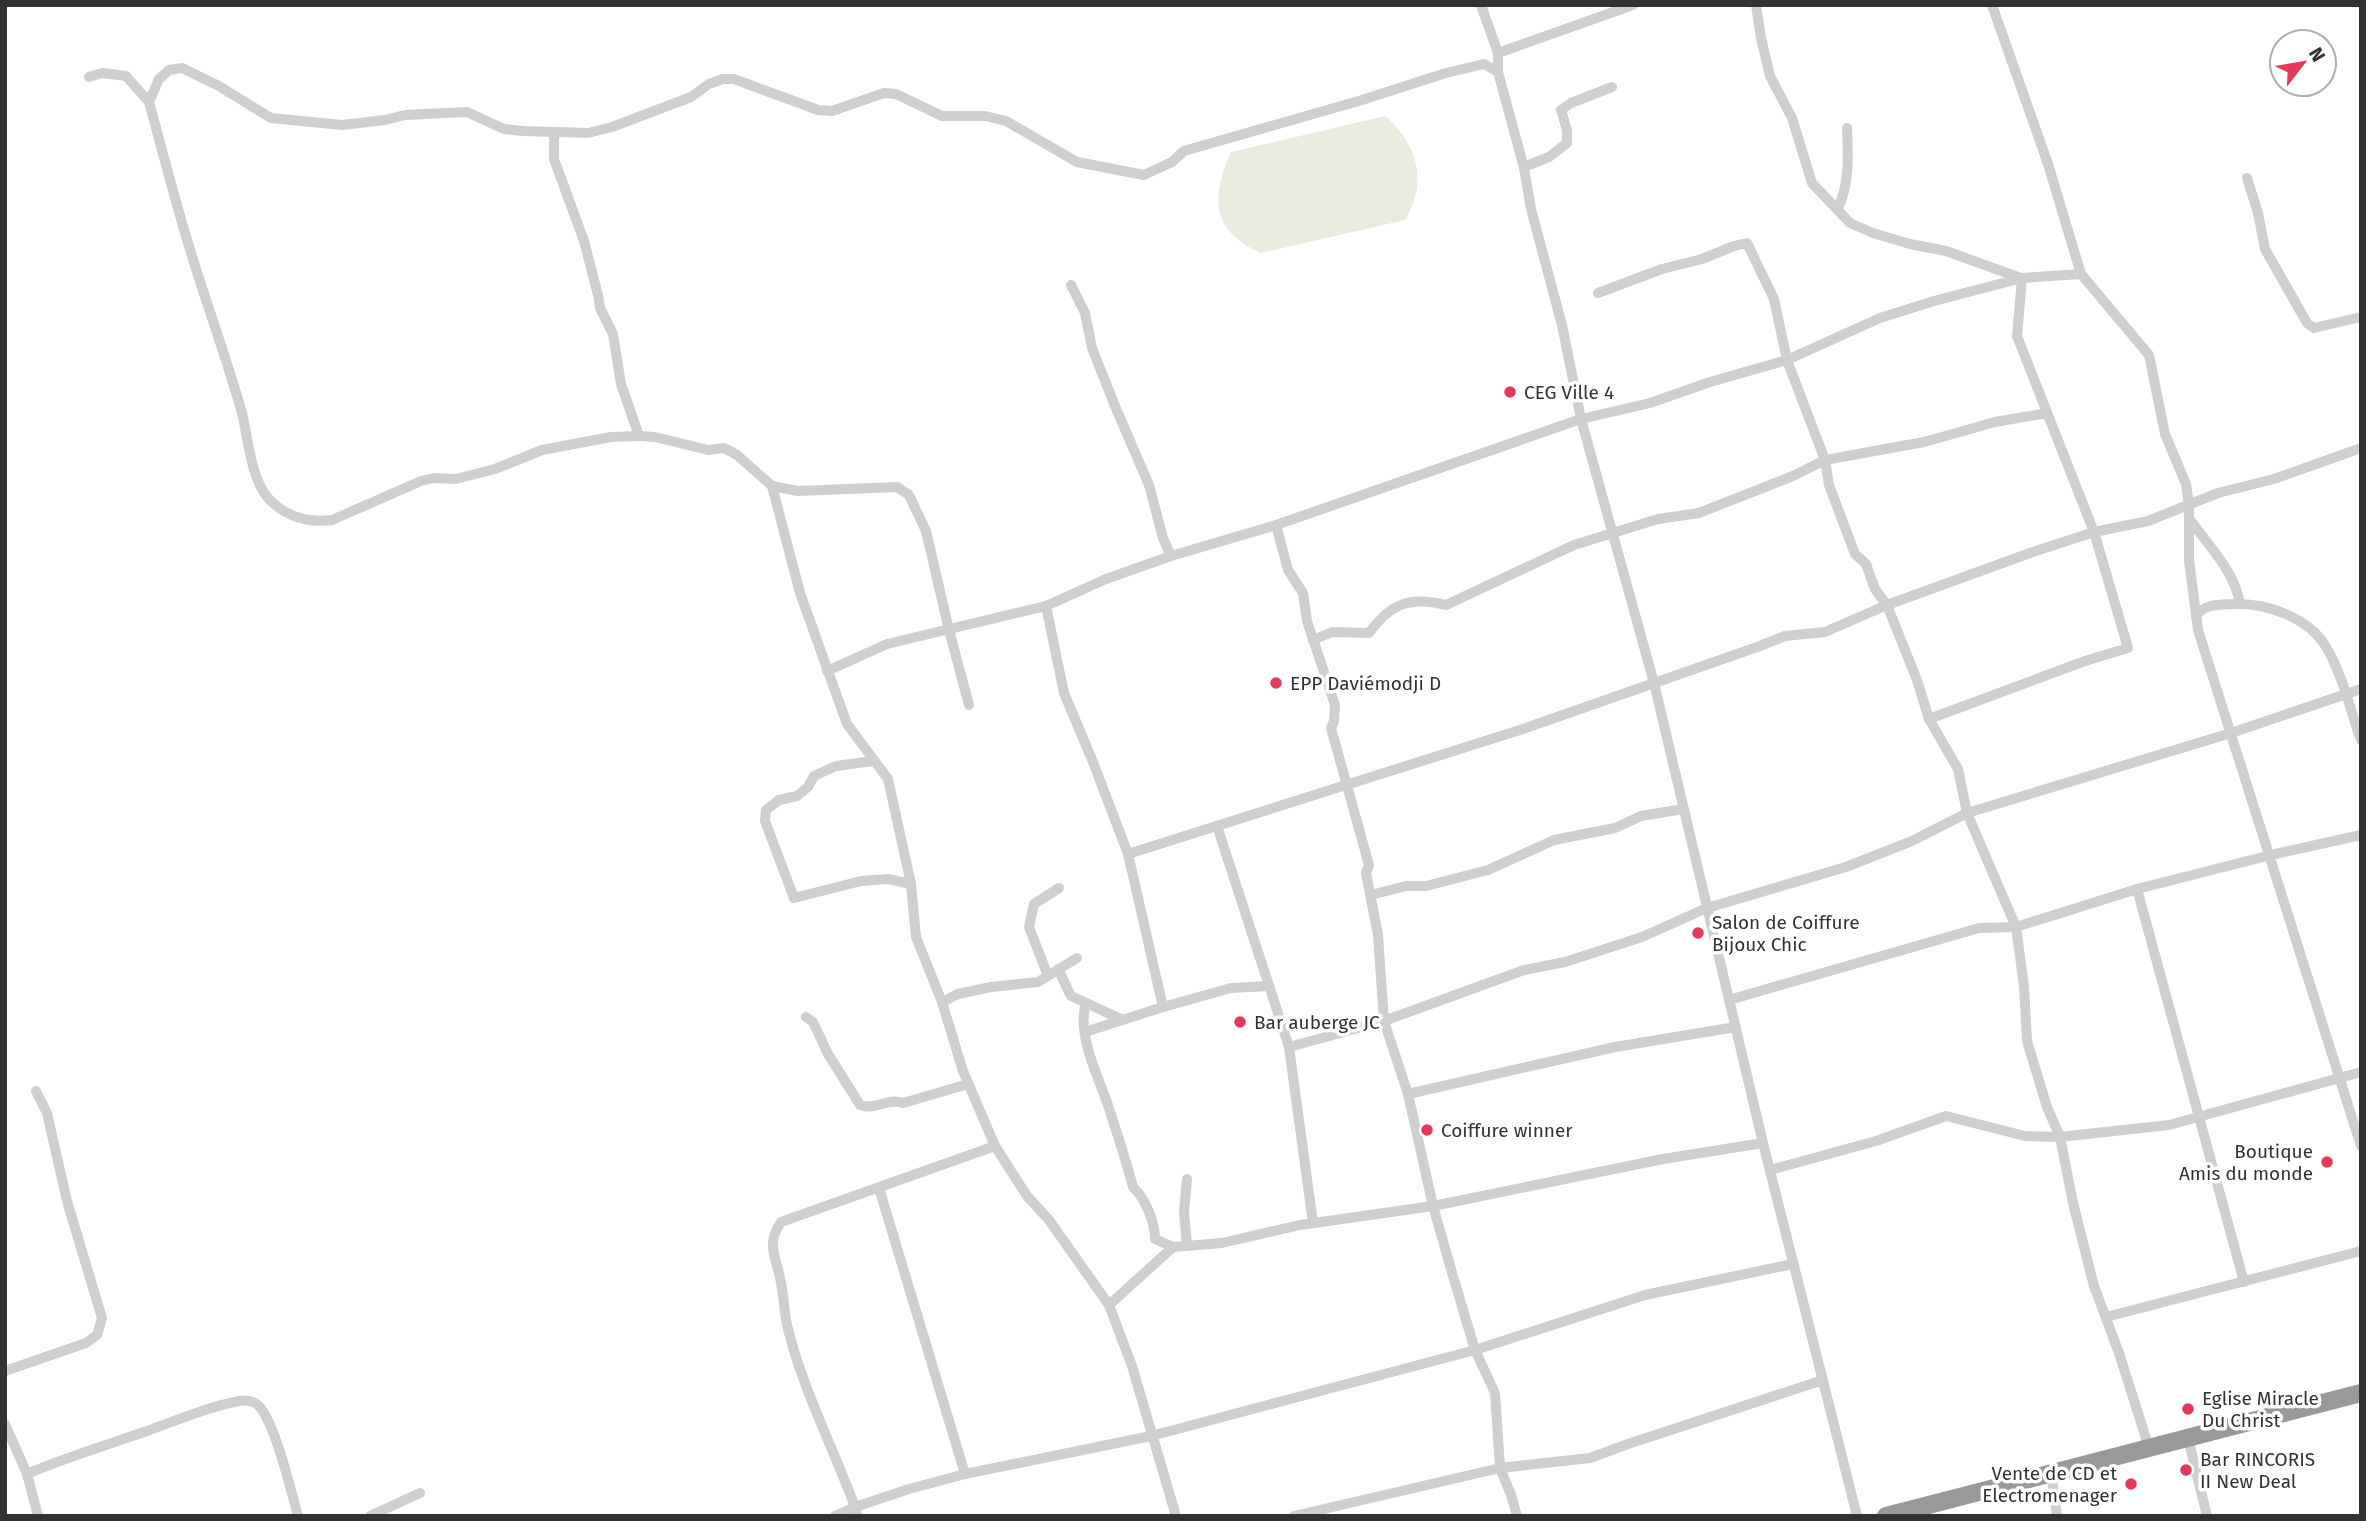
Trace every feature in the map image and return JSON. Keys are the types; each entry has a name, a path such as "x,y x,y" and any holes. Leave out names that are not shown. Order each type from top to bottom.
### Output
{"highway":[{"path":"1886,1516 1934,1510 2051,1473 2361,1393"}],"street":[{"path":"1481,5 1498,53 1497,72 1524,167 1531,209 1562,325 1581,419 1654,683 1763,1143 1857,1516"},
{"path":"1498,53 1633,5"},
{"path":"1756,5 1770,76 1792,118 1812,183 1850,223 1910,244 1946,251 2022,278"},
{"path":"1992,5 2048,164 2081,274 2149,355 2165,434 2186,484 2189,505 2189,560 2198,630 2361,1146"},
{"path":"149,102 159,79 169,70 182,68 219,86 271,118 342,125 405,115 467,111 504,129 588,133 612,127 691,97 709,83 734,79 818,110 832,111 884,93 896,94 942,116 985,116 1006,121 1077,162 1144,175 1172,162 1184,151 1447,73 1484,64 1497,72"},
{"path":"89,77 102,74 126,76 149,102 191,253 242,413 259,481 268,498 291,515 317,522 332,520 421,481 434,478 456,479 495,469 542,450 611,437 655,437 708,450 724,448 737,455 772,486 797,491 897,487 909,495 926,531 969,705"},
{"path":"1524,167 1549,157 1567,143 1567,130 1561,110 1571,103 1612,87"},
{"path":"1838,208 1846,186 1847,128"},
{"path":"554,133 554,159 584,242 600,308 613,334 621,384 639,436"},
{"path":"2247,178 2265,249 2307,323 2314,328 2361,317"},
{"path":"1598,293 1662,269 1702,259 1747,243 1774,299 1787,360 1825,460 1829,485 1855,554 1866,564 1875,589 1886,605 1917,680 1929,719 1958,769 1967,813 2015,927 2024,986 2026,1041 2047,1107 2060,1137 2094,1286 2149,1448"},
{"path":"827,671 887,644 1046,606 1106,579 1171,556 1276,526 1581,419 1650,403 1787,360 1880,318 2022,278 2081,274"},
{"path":"1929,719 2085,661 2128,648 2094,532 2017,336 2022,278"},
{"path":"1071,285 1085,313 1092,348 1149,485 1163,538 1171,556"},
{"path":"1313,639 1332,632 1369,633 1382,615 1410,600 1446,605 1574,545 1658,520 1699,513 1793,476 1825,460 1924,442 1995,422 2047,413"},
{"path":"1128,854 1347,786 1785,636 1825,632 1886,605 2094,532 2148,521 2218,493 2274,479 2361,448"},
{"path":"772,486 800,593 847,724 888,779 911,884 916,937 942,1002 968,1084 995,1146 1027,1196 1049,1220 1109,1305 1132,1366 1176,1516"},
{"path":"2189,518 2223,561 2240,604"},
{"path":"1276,526 1288,569 1303,593 1307,621 1335,705 1331,728 1368,865 1366,873 1378,935 1384,1021 1408,1094 1433,1206 1475,1350 1495,1393 1500,1468 1517,1516"},
{"path":"2196,616 2201,610 2212,605 2240,604 2269,609 2300,621 2323,643 2361,740"},
{"path":"1046,606 1064,694 1128,854 1163,1006"},
{"path":"1289,1047 1384,1021 1524,970 1565,962 1642,937 1707,908 1846,867 1912,841 1967,813 2231,733 2361,688"},
{"path":"873,761 836,766 814,776 808,787 797,796 779,800 766,810 765,821 794,898 860,881 888,879 911,884"},
{"path":"1371,895 1406,886 1426,886 1488,870 1555,840 1615,828 1641,816 1683,808"},
{"path":"1217,827 1289,1047 1313,1223"},
{"path":"1729,1000 1979,929 2015,927 2137,889 2361,835"},
{"path":"1048,976 1030,927 1034,904 1059,888"},
{"path":"2137,889 2244,1282"},
{"path":"942,1002 958,994 991,987 1038,982 1077,958"},
{"path":"1058,970 1071,996 1123,1020"},
{"path":"1085,1032 1163,1006 1230,988 1269,986"},
{"path":"1086,1003 1082,1015 1085,1032 1133,1187 1142,1196 1155,1231 1155,1239 1173,1247 1222,1243 1313,1223 1433,1206 1663,1159 1763,1143"},
{"path":"806,1017 813,1022 828,1054 860,1105 865,1108 896,1100 903,1102 968,1084"},
{"path":"1408,1094 1615,1047 1736,1027"},
{"path":"1770,1170 1876,1141 1946,1116 2025,1136 2060,1137 2169,1125 2361,1072"},
{"path":"5,1371 86,1343 97,1335 102,1318 67,1201 47,1113 36,1091"},
{"path":"856,1511 807,1386 787,1325 781,1281 773,1251 773,1234 781,1222 995,1146"},
{"path":"1186,1179 1184,1212 1187,1246"},
{"path":"879,1188 965,1474"},
{"path":"1109,1305 1173,1247"},
{"path":"2106,1317 2361,1251"},
{"path":"835,1516 965,1474 1153,1435 1475,1350 1645,1295 1793,1264"},
{"path":"1294,1516 1500,1468 1590,1458 1823,1380"},
{"path":"27,1474 56,1461 208,1410 251,1400 259,1406 270,1426 290,1482 298,1516"},
{"path":"5,1424 27,1474 38,1516"},
{"path":"2188,1438 2207,1516"},
{"path":"2051,1473 2057,1516"},
{"path":"370,1516 420,1493"}],"shaded area":[{"path":"1385,116 1405,139 1416,165 1416,192 1405,220 1261,253 1244,244 1224,223 1218,198 1224,168 1231,152"}],"place":[{"name":"CEG Ville 4","path":"1510,392"},
{"name":"EPP Daviémodji D","path":"1276,683"},
{"name":"Salon de Coiffure Bijoux Chic","path":"1698,933"},
{"name":"Bar auberge JC","path":"1240,1022"},
{"name":"Coiffure winner","path":"1427,1130"},
{"name":"Boutique Amis du monde","path":"2327,1162"},
{"name":"Eglise Miracle Du Christ","path":"2188,1409"},
{"name":"Bar RINCORIS II New Deal","path":"2186,1470"},
{"name":"Vente de CD et Electromenager","path":"2131,1484"}]}
